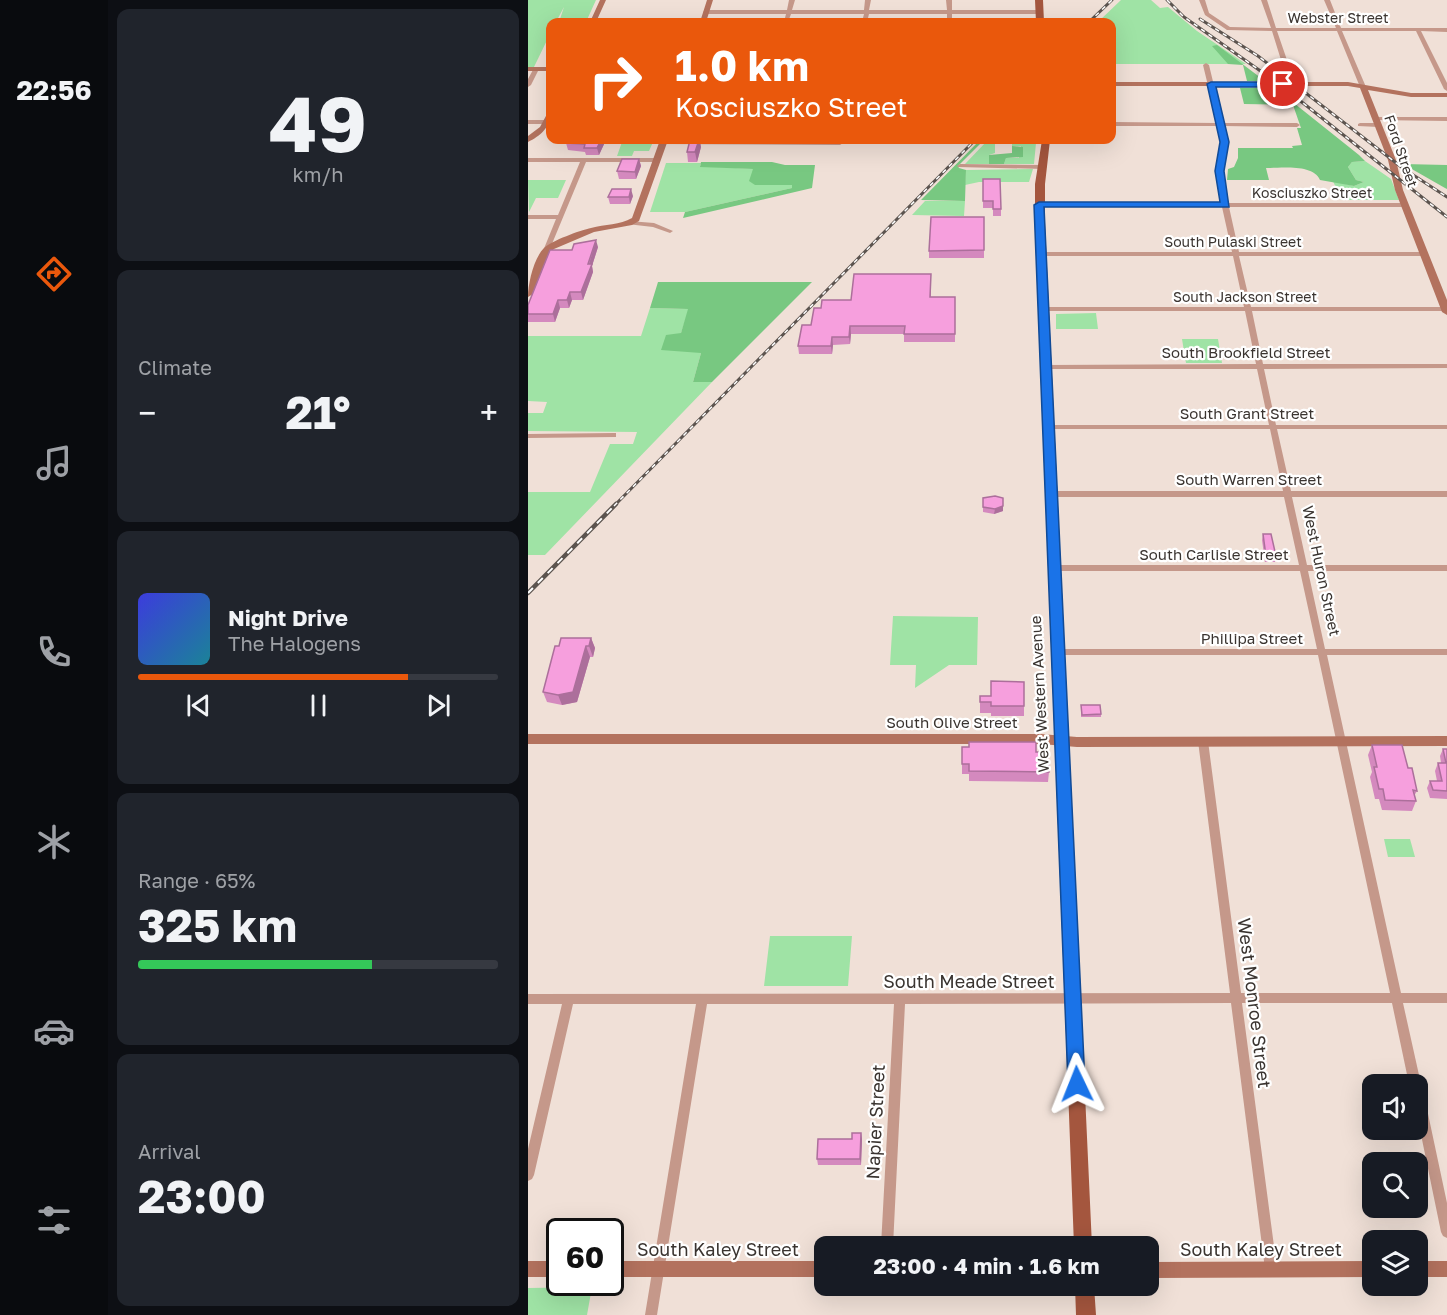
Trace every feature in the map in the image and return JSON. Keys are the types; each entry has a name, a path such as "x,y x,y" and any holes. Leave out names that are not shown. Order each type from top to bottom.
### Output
{"main road":[{"path":"1039,0 1040,18"},
{"name":"West Western Avenue","path":"1046,144 1039,205 1083,1236"},
{"path":"1085,1296 1086,1315"}],"street":[{"path":"595,18 603,0"},
{"path":"704,18 710,0"},
{"path":"787,18 792,0"},
{"path":"866,18 868,0"},
{"path":"949,0 950,18"},
{"name":"Webster Street","path":"1202,0 1207,14 1228,29 1447,30"},
{"path":"1264,0 1284,60"},
{"name":"Ford Street","path":"1327,0 1377,122 1405,205 1447,310"},
{"path":"706,12 1040,12"},
{"path":"1418,30 1447,89"},
{"name":"West Huron Street","path":"1206,65 1225,147 1219,171 1225,205 1413,1074"},
{"path":"528,85 532,69"},
{"path":"1116,84 1348,84 1412,95 1447,96"},
{"path":"1360,124 1447,119"},
{"path":"528,122 546,120"},
{"path":"528,140 546,124"},
{"path":"1116,124 1297,125"},
{"path":"629,223 638,216 662,144"},
{"path":"528,160 657,160"},
{"path":"528,294 584,160"},
{"path":"960,166 1044,167"},
{"name":"Kosciuszko Street","path":"1039,205 1405,205"},
{"path":"528,217 560,217"},
{"path":"546,250 559,242 584,233 629,223 654,225 670,231"},
{"name":"South Pulaski Street","path":"1041,254 1425,254"},
{"path":"528,261 542,261"},
{"name":"South Jackson Street","path":"1043,309 1447,310"},
{"name":"South Brookfield Street","path":"1045,367 1447,366"},
{"name":"South Grant Street","path":"1047,427 1447,427"},
{"path":"528,436 613,435"},
{"name":"South Warren Street","path":"1050,494 1447,494"},
{"name":"South Carlisle Street","path":"1054,568 1447,568"},
{"name":"Phillipa Street","path":"1058,652 1447,652"},
{"name":"South Olive Street","path":"528,739 1447,741"},
{"name":"West Monroe Street","path":"1203,741 1271,1269"},
{"name":"Napier Street","path":"888,1236 900,998"},
{"name":"South Meade Street","path":"528,999 1447,998"},
{"path":"528,1175 569,999"},
{"path":"651,1315 702,999"},
{"path":"1428,1140 1447,1232"},
{"path":"528,1269 546,1269"},
{"name":"South Kaley Street","path":"624,1269 814,1269"},
{"name":"South Kaley Street","path":"1159,1270 1362,1269"},
{"path":"1428,1269 1447,1269"}],"green space":[{"path":"528,0 596,0 588,18 560,18 564,7 558,18 546,18 546,42 534,67 528,67"},
{"path":"1121,0 1151,0 1160,8 1168,7 1197,31 1246,64 1116,64 1116,18 1102,18"},
{"path":"1217,45 1265,81 1247,81 1243,65 1228,64 1212,46"},
{"path":"1240,88 1275,88 1365,161 1352,162 1348,167 1356,180 1364,182 1354,186 1320,180 1311,171 1288,168 1266,168 1269,180 1227,180 1228,169 1234,167 1238,158 1238,148 1293,148 1292,146 1302,145 1297,128 1301,128 1293,105 1244,104"},
{"path":"621,144 652,144 649,151 634,151 632,156 617,156"},
{"path":"976,144 980,144 958,166 966,170 965,201 921,200"},
{"path":"984,144 995,144 995,153 989,155 989,164 965,164"},
{"path":"1012,144 1036,144 1034,164 1004,164 1006,158 1019,158 1021,146 1012,146"},
{"path":"1012,146 1023,147 1023,157 1006,158 1004,164 989,164 989,155 1012,153"},
{"path":"1365,161 1391,179 1399,200 1341,200 1333,181 1354,186 1364,182 1356,180 1348,167 1352,162"},
{"path":"701,162 772,162 785,165 815,165 812,188 683,218 685,212 792,188 792,185 755,185 749,181 753,169 700,167"},
{"path":"666,163 701,163 700,166 753,169 755,185 792,185 792,188 685,212 650,212"},
{"path":"1403,164 1447,165 1447,189 1445,188"},
{"path":"1033,169 1029,182 979,182 965,185 966,170"},
{"path":"528,180 566,180 558,198 536,198 529,212"},
{"path":"925,201 965,201 964,216 912,215"},
{"path":"658,282 812,282 712,382 693,382 701,353 661,350 666,335 681,333 688,309 650,308"},
{"path":"650,308 689,309 681,333 701,353 693,382 712,382 545,555 528,555 528,492 590,492 610,444 633,444 637,432 528,431 528,413 543,413 547,402 528,401 528,336 641,336"},
{"path":"1096,313 1098,329 1056,329 1056,314"},
{"path":"1182,339 1218,339 1222,363 1186,363"},
{"path":"893,616 978,617 977,665 949,665 915,688 916,665 890,665"},
{"path":"1384,839 1410,839 1415,857 1388,857"},
{"path":"770,936 852,936 848,986 764,986"},
{"path":"528,1288 546,1288 546,1296 590,1296 587,1315 528,1315"}],"building":[{"path":"585,144 599,144 597,148 584,148"},
{"path":"689,144 698,144 695,152 687,152"},
{"path":"622,159 639,159 635,172 617,171"},
{"path":"983,179 1000,179 1001,209 993,209 993,201 983,201"},
{"path":"612,189 631,189 629,197 608,197"},
{"path":"931,217 984,217 984,250 929,251"},
{"path":"596,240 588,264 592,264 581,292 570,292 567,300 558,300 553,314 528,314 528,305 550,250 572,250 574,244"},
{"path":"854,274 931,274 930,297 955,297 955,334 904,334 905,326 850,326 849,337 832,337 831,346 798,346 802,325 811,325 814,308 821,308 822,300 851,300"},
{"path":"995,496 1003,498 1003,506 995,509 983,507 983,498"},
{"path":"1263,534 1271,534 1276,556 1266,556"},
{"path":"561,638 591,638 589,646 586,646 573,692 558,695 543,692 555,646 559,646"},
{"path":"991,681 1024,682 1024,706 991,706 991,702 980,702 980,696 991,696"},
{"path":"1081,705 1100,705 1101,714 1082,715"},
{"path":"969,742 1036,742 1036,752 1048,752 1049,772 969,771 969,764 962,764 962,747 969,747"},
{"path":"1372,745 1402,745 1408,768 1412,768 1417,791 1413,790 1416,801 1385,800 1383,789 1379,789"},
{"path":"1443,749 1447,749 1447,791 1433,790 1430,781 1442,781 1438,763 1446,763"},
{"path":"852,1133 861,1133 860,1159 817,1159 818,1139 852,1139"}],"railway":[{"path":"1093,18 1112,0"},
{"path":"1167,0 1184,17 1279,84 1447,217"},
{"path":"1200,19 1258,56 1404,169 1447,197"},
{"path":"614,506 971,144"},
{"path":"528,593 616,504"}],"route":[{"path":"1077,1084 1039,205 1225,205 1219,171 1225,142 1211,84 1283,84"}]}
